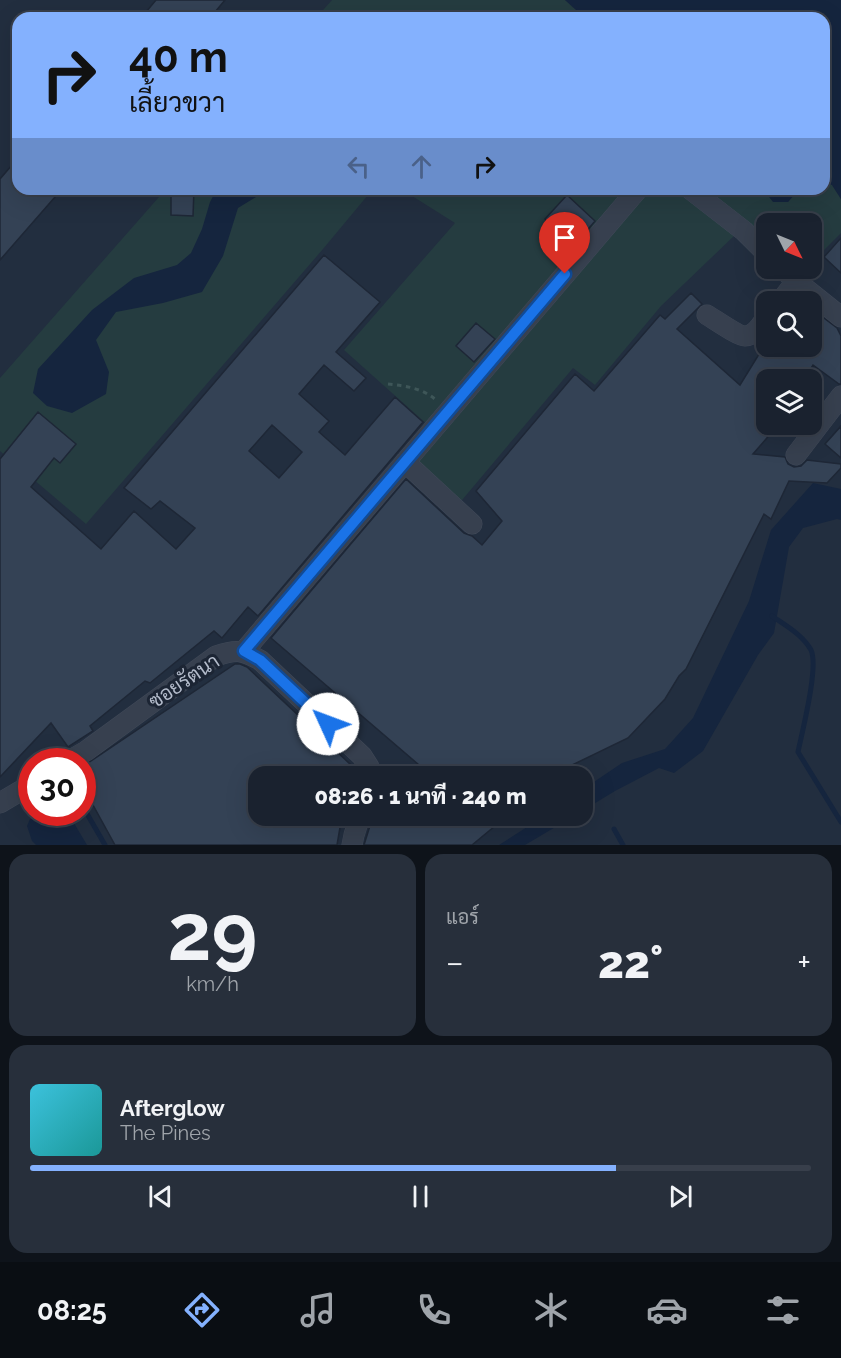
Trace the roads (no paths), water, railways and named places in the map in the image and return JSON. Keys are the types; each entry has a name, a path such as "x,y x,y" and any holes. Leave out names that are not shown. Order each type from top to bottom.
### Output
{"street":[{"path":"244,651 633,195"},
{"path":"698,195 744,231 756,244"},
{"path":"794,279 841,317"},
{"path":"707,315 745,336 756,331"},
{"path":"796,455 841,396"},
{"path":"405,462 472,524"},
{"name":"ซอยรัตนา","path":"90,748 216,656 233,650 244,651 260,660 362,756 369,766"},
{"path":"0,803 18,792"},
{"path":"352,845 357,826"}],"water":[{"path":"565,0 841,0 841,199 830,184 830,12 578,12"},
{"path":"214,195 259,195 238,208 223,256 202,292 163,303 116,312 96,340 109,372 106,394 72,413 47,406 33,393 38,369 92,310 134,278 177,265 191,253 202,229"},
{"path":"768,195 794,195 788,202 773,202"},
{"path":"813,483 841,489 841,520 837,519 803,528 789,547 774,633 758,655 703,751 674,773 659,768 593,804 593,783 622,763 665,749 693,718 749,601 771,530"},
{"path":"27,826 76,826 87,845 36,845 32,841"},
{"path":"528,826 557,826 525,845 499,845"}],"waterway":[{"path":"772,616 799,635 811,650 813,670 798,752 841,822"},
{"path":"94,826 105,845"},
{"path":"614,829 623,845"}]}
